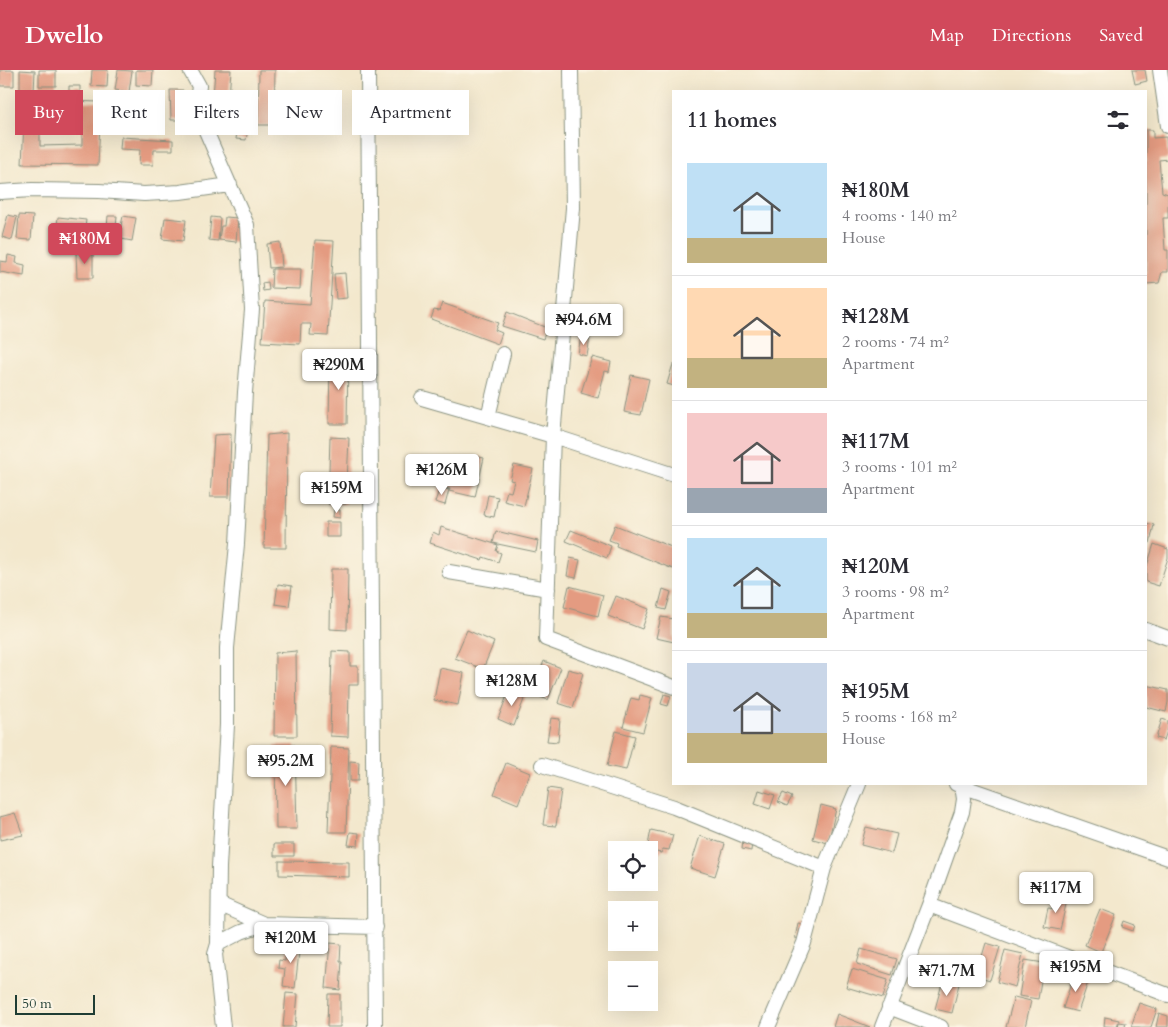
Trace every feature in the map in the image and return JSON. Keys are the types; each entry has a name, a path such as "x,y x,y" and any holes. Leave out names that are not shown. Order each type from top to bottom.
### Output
{"street":[{"path":"190,70 199,86 196,108 247,225 252,310 245,392 237,544 227,648 227,725 218,944 215,954 223,1027"},
{"path":"368,70 375,1027"},
{"path":"571,70 573,208 553,436 546,639 672,686"},
{"path":"1160,70 1168,126"},
{"path":"0,192 80,191 144,194 180,192 230,185"},
{"path":"488,417 503,354"},
{"path":"422,398 553,436 672,474"},
{"path":"449,572 548,589"},
{"path":"1147,630 1168,638"},
{"path":"542,765 674,807 824,868"},
{"path":"768,1027 804,943 824,868 859,785"},
{"path":"959,785 1168,858"},
{"path":"882,1027 929,905 962,812 964,799 959,785"},
{"path":"219,904 264,924"},
{"path":"929,905 1168,995"},
{"path":"218,944 241,932 264,924 375,927"},
{"path":"889,1008 941,1027"}],"building":[{"path":"0,70 14,70 14,86 0,86"},
{"path":"20,70 35,71 34,90 20,90"},
{"path":"39,70 56,70 56,86 39,86"},
{"path":"92,70 108,70 107,87 91,86"},
{"path":"118,70 132,71 129,90 115,90"},
{"path":"136,70 153,70 152,86 136,85"},
{"path":"215,70 231,70 230,90 213,90"},
{"path":"259,70 275,70 275,90 268,90 268,125 258,125"},
{"path":"1132,70 1145,70 1147,81 1135,84"},
{"path":"69,86 80,86 80,90 69,90"},
{"path":"170,90 175,90 175,120 171,120"},
{"path":"83,102 93,102 93,135 99,135 98,165 22,164 23,135 40,135 40,146 82,145"},
{"path":"1147,130 1153,130 1153,138 1166,137 1168,159 1159,160 1162,192 1168,194 1168,218 1163,218 1165,250 1168,250 1168,272 1162,272 1159,283 1147,284"},
{"path":"237,135 247,135 246,140 236,139"},
{"path":"121,137 173,140 173,150 154,150 153,165 139,165 140,150 120,149"},
{"path":"8,215 17,217 12,240 2,237"},
{"path":"19,215 33,216 31,240 17,239"},
{"path":"108,216 117,216 115,239 106,239"},
{"path":"123,216 136,218 132,241 116,238 118,226 121,226"},
{"path":"58,217 86,220 84,235 56,233"},
{"path":"211,217 220,218 218,241 209,240"},
{"path":"225,217 238,218 236,242 219,240 221,226 224,226"},
{"path":"165,218 186,220 183,241 162,239"},
{"path":"315,240 334,241 328,336 310,335 311,324 301,324 300,344 262,342 265,301 310,304"},
{"path":"280,242 282,267 269,268 267,244"},
{"path":"93,252 93,278 77,278 76,253"},
{"path":"8,255 17,257 16,263 25,265 24,276 0,272 0,261 7,262"},
{"path":"272,269 301,269 300,289 271,288"},
{"path":"345,273 347,298 336,299 334,274"},
{"path":"268,282 269,290 263,291 262,283"},
{"path":"442,303 498,323 495,330 502,333 498,344 431,319 434,310 439,311"},
{"path":"507,312 547,328 543,339 502,326"},
{"path":"581,336 590,338 587,356 578,354"},
{"path":"592,357 611,362 609,372 605,371 598,398 581,393"},
{"path":"330,358 348,358 347,424 329,424"},
{"path":"672,367 672,385 667,384"},
{"path":"631,375 649,379 641,415 624,412"},
{"path":"287,433 286,548 264,548 267,435"},
{"path":"231,434 229,497 210,497 214,435"},
{"path":"330,437 349,438 346,504 328,504"},
{"path":"475,456 484,458 475,497 449,491 450,489 441,487 444,473 461,477 465,458 474,460"},
{"path":"514,465 533,469 524,506 504,501 507,491 511,492 514,481 510,480"},
{"path":"440,487 449,490 445,505 435,502"},
{"path":"488,495 498,497 494,517 484,515"},
{"path":"334,509 340,510 340,518 333,517"},
{"path":"326,522 340,522 340,537 326,537"},
{"path":"1147,523 1154,525 1150,543 1147,542"},
{"path":"615,525 672,547 672,569 616,546 617,543 609,540"},
{"path":"441,527 498,545 496,551 501,553 498,562 483,557 482,560 430,543 433,532 439,535"},
{"path":"571,530 611,546 607,558 566,541"},
{"path":"496,531 538,541 536,552 493,543"},
{"path":"1154,544 1168,549 1168,558 1159,586 1147,582 1147,566"},
{"path":"570,558 580,560 576,578 567,576"},
{"path":"331,569 348,569 347,630 330,629"},
{"path":"278,584 292,586 289,606 275,604"},
{"path":"569,586 603,595 598,616 564,607"},
{"path":"663,589 671,592 666,610 658,608"},
{"path":"616,596 649,609 642,629 608,616"},
{"path":"661,617 672,619 672,642 656,638"},
{"path":"467,630 494,642 483,669 455,658"},
{"path":"296,651 297,736 274,736 275,653"},
{"path":"332,651 350,652 350,666 358,666 358,685 349,685 348,737 330,736"},
{"path":"544,661 561,668 548,700 531,693"},
{"path":"440,668 464,673 458,705 434,700"},
{"path":"568,669 583,673 573,708 558,703"},
{"path":"1147,685 1168,690 1166,712 1147,707"},
{"path":"510,688 526,694 514,726 498,719"},
{"path":"664,694 671,696 668,706 661,704"},
{"path":"640,695 652,698 643,732 623,727 631,698 639,700"},
{"path":"551,718 560,719 558,742 547,741"},
{"path":"1162,719 1168,721 1164,740 1156,738"},
{"path":"616,731 635,736 626,770 607,766"},
{"path":"275,745 295,745 297,829 276,829"},
{"path":"331,747 349,748 346,832 328,832"},
{"path":"350,761 359,762 358,781 350,781"},
{"path":"506,763 530,773 518,804 494,794"},
{"path":"548,788 561,790 556,826 543,825"},
{"path":"759,790 775,795 770,809 755,804"},
{"path":"783,793 792,797 787,806 778,802"},
{"path":"821,805 836,809 828,843 813,839"},
{"path":"15,813 23,835 0,840 0,817"},
{"path":"866,827 897,834 892,853 861,845"},
{"path":"651,830 673,835 669,850 663,849 661,853 658,852 658,841 649,841"},
{"path":"350,832 359,833 358,846 348,845"},
{"path":"700,836 725,844 715,876 690,868"},
{"path":"743,841 752,842 751,851 742,849"},
{"path":"274,844 294,844 294,856 274,856"},
{"path":"279,861 349,862 349,877 279,875"},
{"path":"1058,894 1068,896 1060,930 1044,927 1048,908 1055,909"},
{"path":"1100,909 1116,915 1101,952 1085,945"},
{"path":"1124,921 1135,925 1133,931 1122,927"},
{"path":"798,923 804,924 802,939 795,938"},
{"path":"287,942 300,943 295,988 283,986 285,969 278,968 279,960 285,961"},
{"path":"330,943 341,944 340,990 326,988"},
{"path":"986,943 1000,947 990,980 976,976"},
{"path":"861,949 897,959 892,975 857,964"},
{"path":"1005,950 1023,954 1015,987 997,982"},
{"path":"1025,960 1044,963 1038,999 1019,996"},
{"path":"852,969 888,980 883,998 846,987"},
{"path":"1074,974 1089,979 1078,1012 1063,1008"},
{"path":"943,980 959,984 952,1013 935,1009"},
{"path":"286,993 298,994 295,1027 283,1027"},
{"path":"328,994 340,994 340,1027 327,1027"},
{"path":"1014,997 1031,1001 1025,1027 1006,1027"},
{"path":"1139,1003 1157,1009 1151,1027 1131,1027"},
{"path":"1159,1013 1168,1016 1168,1027 1156,1027"},
{"path":"837,1014 870,1027 833,1027"},
{"path":"1105,1017 1119,1020 1117,1027 1104,1026"},
{"path":"1119,1022 1126,1023 1125,1027 1118,1027"}]}
